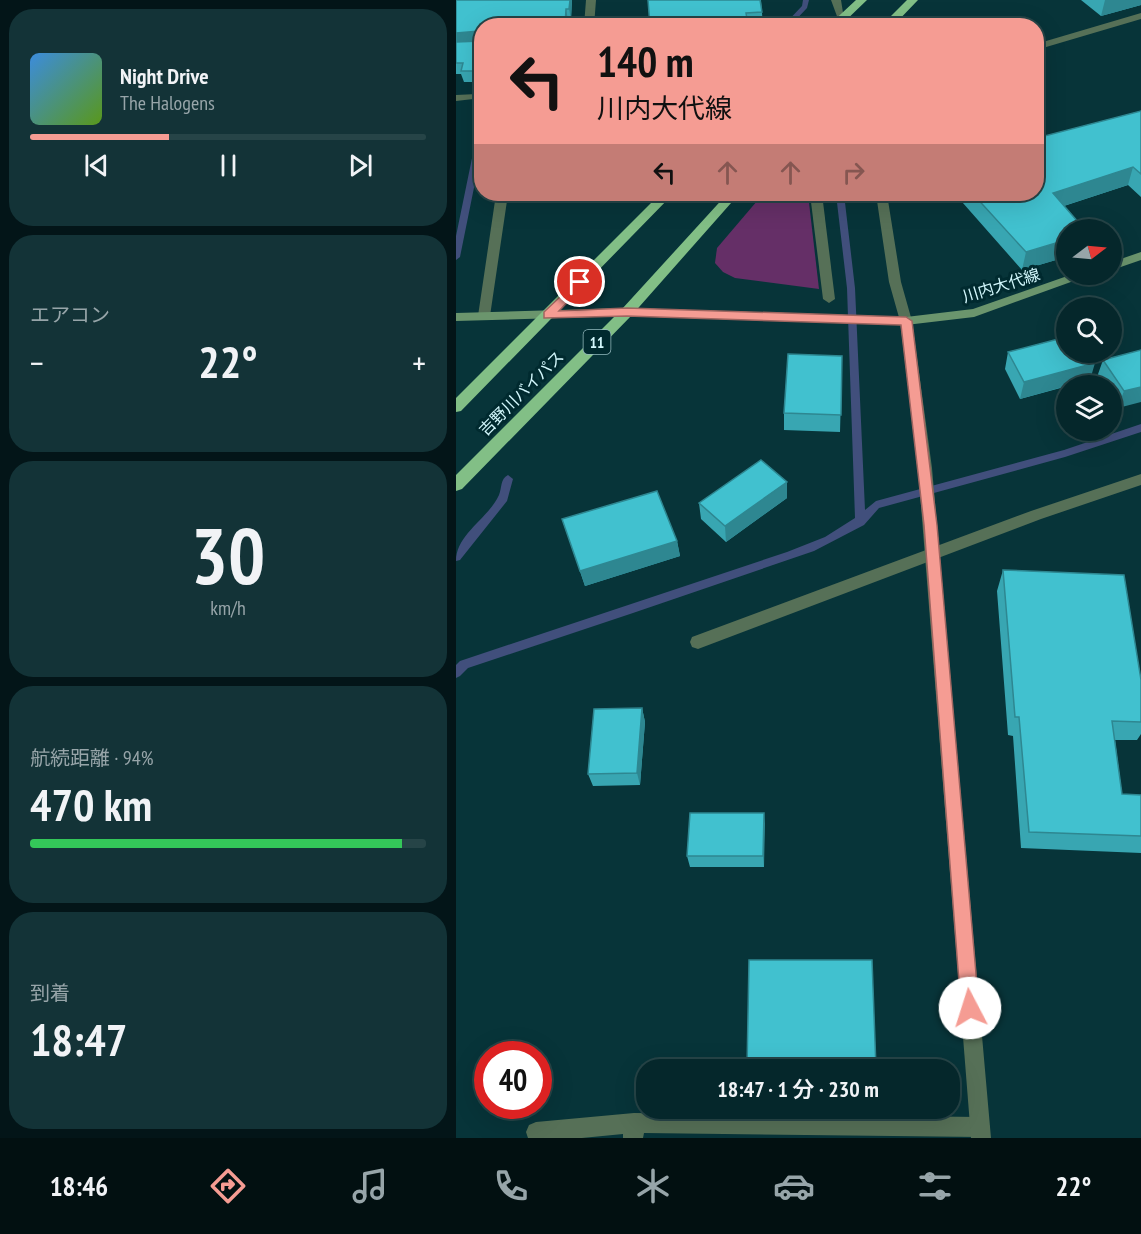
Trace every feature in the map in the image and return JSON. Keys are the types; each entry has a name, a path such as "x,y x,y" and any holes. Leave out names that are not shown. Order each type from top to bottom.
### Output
{"highway":[{"path":"844,18 862,0"},
{"path":"894,18 913,0"},
{"path":"456,407 660,201"},
{"name":"吉野川バイパス","path":"456,485 627,312 727,201"}],"main road":[{"path":"1122,263 1141,256"},
{"name":"川内大代線","path":"456,317 627,312 906,321 974,313 1056,285"}],"street":[{"path":"590,18 591,0"},
{"path":"836,0 838,18"},
{"path":"1044,45 1141,16"},
{"path":"456,98 474,97"},
{"path":"484,316 500,201"},
{"path":"817,201 828,299"},
{"path":"537,1132 634,1130 980,1132 931,525 906,321 896,282 882,201"},
{"path":"698,642 1036,515 1141,479"}],"shaded area":[{"path":"757,201 809,201 819,289 735,278 723,272 715,263 717,248"}],"building":[{"path":"456,0 570,0 565,18 474,18 474,31 456,33"},
{"path":"648,0 760,0 762,12 746,13 747,18 649,18"},
{"path":"474,41 474,71 461,71 463,63 456,63 456,42"},
{"path":"1141,111 1141,174 1133,167 1053,193 1075,219 1056,219 1056,243 1026,252 979,201 1044,201 1044,136"},
{"path":"1056,340 1056,363 1095,363 1024,382 1008,352"},
{"path":"1141,350 1141,387 1124,391 1122,375 1113,375 1105,363 1122,363 1122,355"},
{"path":"788,354 842,356 841,415 784,413"},
{"path":"761,460 787,482 725,526 699,503"},
{"path":"657,491 677,541 580,571 562,519"},
{"path":"1003,570 1124,575 1141,680 1141,722 1112,721 1122,794 1141,795 1141,836 1029,832 1019,717 1015,717"},
{"path":"642,708 637,773 588,774 594,709"},
{"path":"690,813 764,813 763,856 687,856"},
{"path":"749,960 872,960 876,1059 747,1059"}],"waterway":[{"path":"794,18 805,7 806,0"},
{"path":"456,257 474,166"},
{"path":"841,201 851,288 860,520"},
{"path":"860,520 876,505 1065,453 1141,428"},
{"path":"456,557 503,498 508,479"},
{"path":"456,673 464,664 810,548 860,520"}],"route":[{"path":"580,282 548,315 627,312 906,321 931,525 970,1008"}]}
